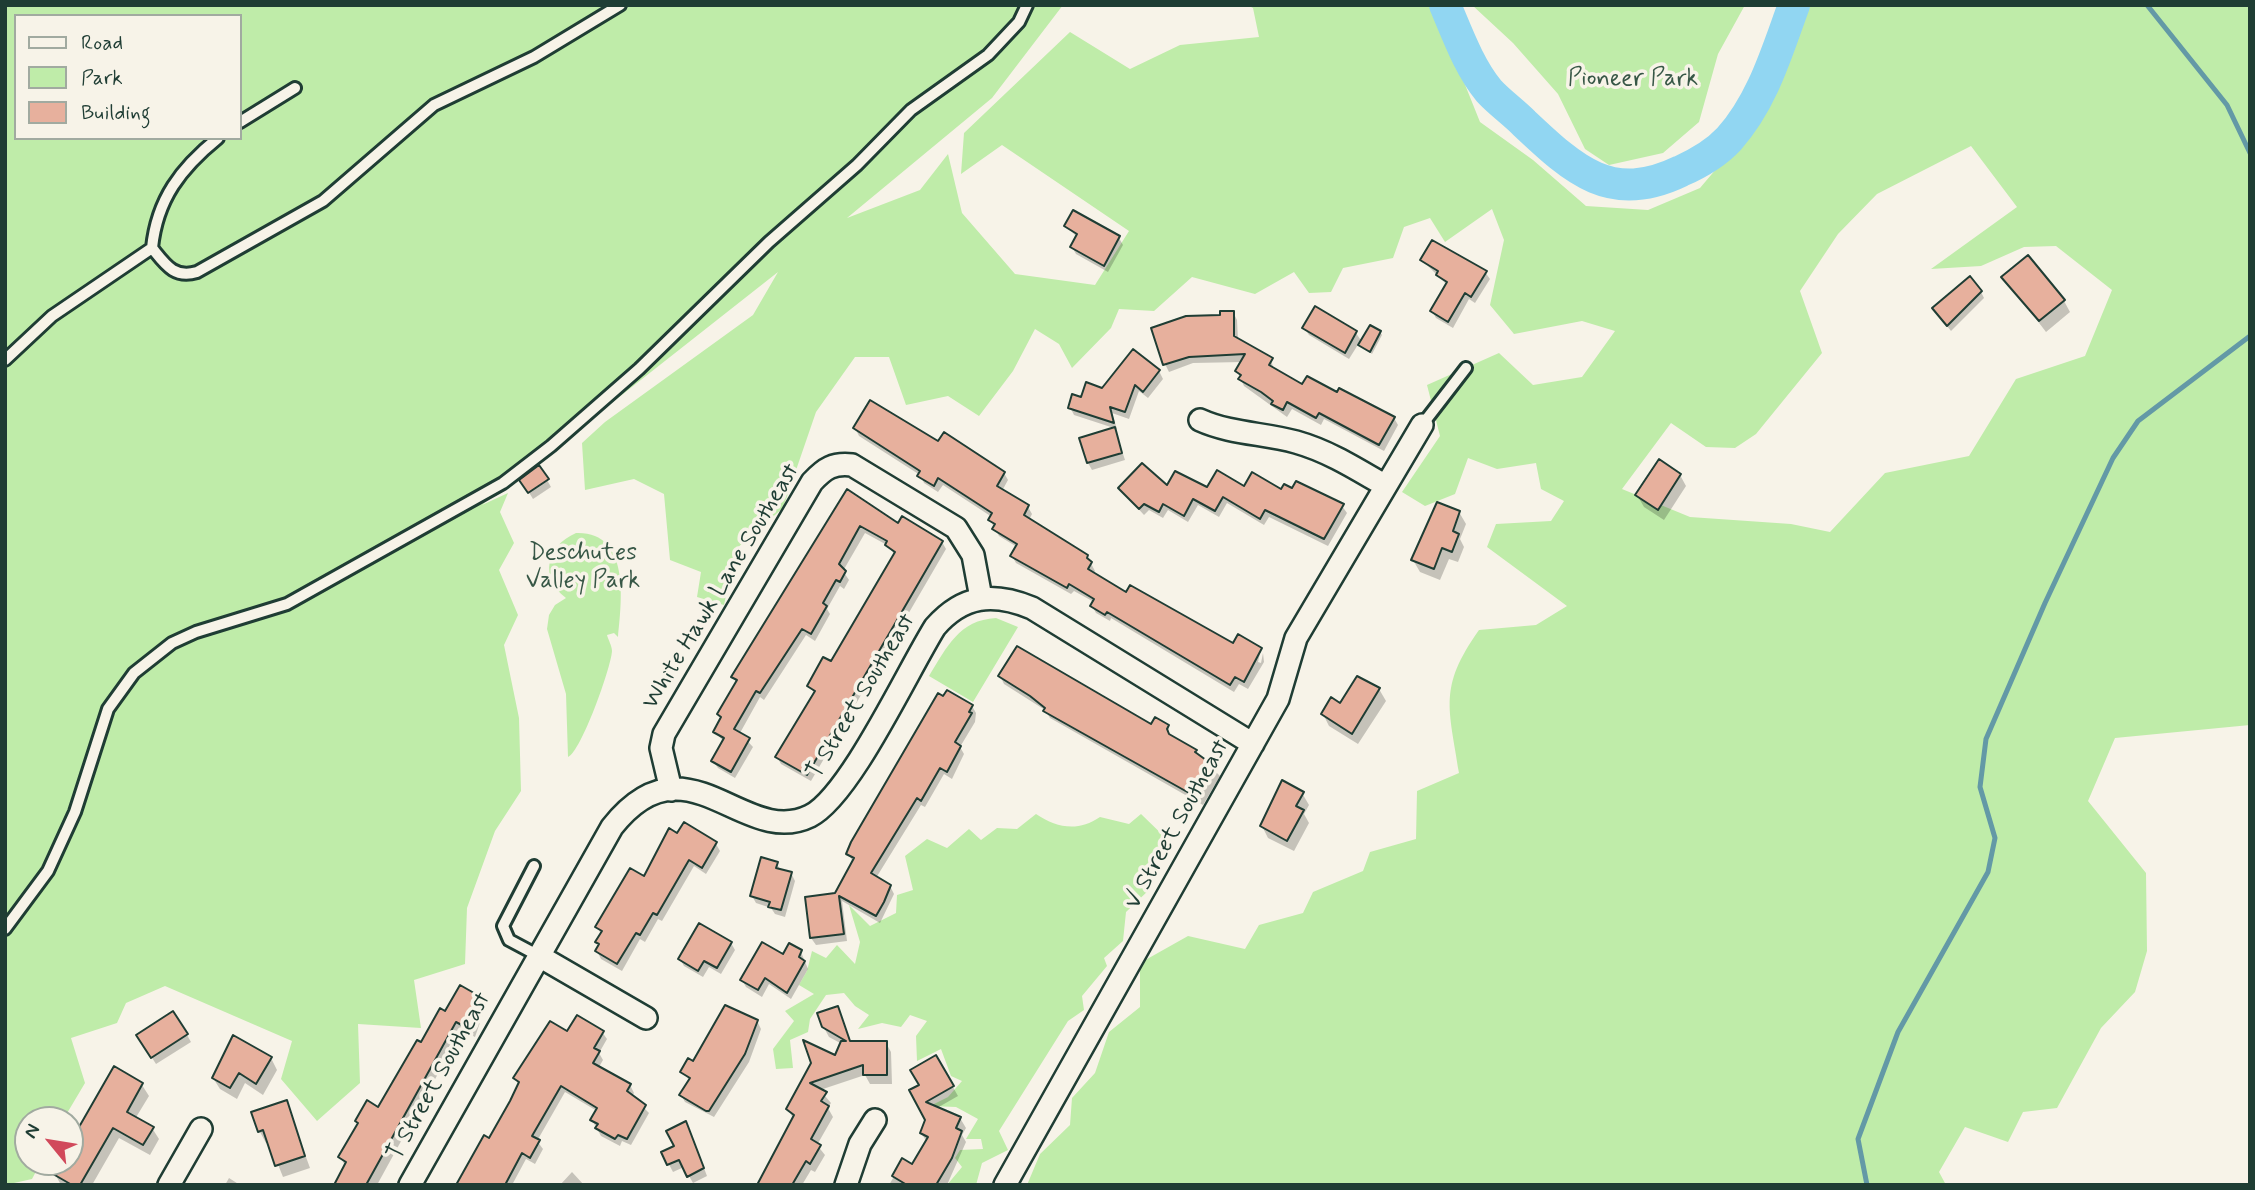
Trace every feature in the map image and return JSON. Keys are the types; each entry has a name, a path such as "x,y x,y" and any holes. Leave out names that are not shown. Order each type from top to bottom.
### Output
{"street":[{"path":"1200,420 1231,431 1313,447 1384,485"},
{"name":"V Street Southeast","path":"1005,1185 1278,699 1296,638 1384,485 1422,425"},
{"name":"White Hawk Lane Southeast","path":"671,790 661,748 664,734 812,482 824,468 838,464 852,465 956,528 973,555 981,598"},
{"name":"T Street Southeast","path":"410,1185 539,956 626,809 648,795 671,790 701,791 773,821 791,822 809,817 842,788 934,627 947,612 964,602 996,597 1032,608 1253,744"},
{"path":"539,956 646,1018"},
{"path":"846,1185 855,1155 875,1121"},
{"path":"169,1185 201,1129"}],"lane":[{"path":"152,248 172,271 187,275 197,272 323,201 435,105 534,57 621,5"},
{"path":"5,929 48,871 75,812 108,709 134,673 172,643 196,632 287,604 503,483 551,446 639,369 769,242 857,165 911,110 988,55 1019,22 1027,5"},
{"path":"242,121 295,88"},
{"path":"5,360 52,316 152,248 158,216 173,183 192,160 216,140"},
{"path":"1422,425 1466,368"},
{"path":"534,866 503,926 509,940 539,956"}],"green space":[{"path":"5,5 1063,5 992,98 847,218 920,190 948,154 962,213 1015,274 1095,285 1129,231 1002,145 961,174 964,133 1070,32 1130,69 1180,45 1259,37 1253,8 1247,5 1433,5 1480,122 1533,160 1586,206 1648,210 1700,188 1750,129 1794,38 1806,5 2250,5 2250,725 2115,738 2088,801 2146,873 2147,951 2135,992 2101,1028 2057,1108 2023,1112 2008,1142 1965,1127 1939,1172 1946,1185 1027,1185 1040,1154 1070,1125 1072,1098 1095,1073 1109,1032 1140,1007 1140,963 1188,936 1245,949 1259,925 1303,913 1313,892 1363,871 1370,852 1416,839 1417,791 1459,773 1450,698 1457,668 1466,650 1479,630 1536,625 1567,606 1487,547 1496,524 1551,521 1564,501 1541,489 1536,463 1497,469 1468,458 1455,494 1425,506 1402,492 1440,436 1427,385 1499,353 1533,385 1582,377 1615,331 1582,321 1514,334 1490,305 1504,240 1492,209 1445,242 1430,218 1404,227 1393,258 1343,268 1331,292 1309,293 1294,272 1255,294 1192,277 1154,311 1119,309 1111,328 1072,368 1059,344 1035,329 1013,371 979,416 948,396 906,405 889,357 855,357 816,412 783,508 736,549 724,605 697,597 701,572 670,560 664,494 634,479 585,490 582,443 605,422 753,315 778,272 482,505 508,493 500,512 514,543 499,570 518,615 504,645 519,718 521,791 495,831 467,908 465,964 414,980 421,1028 358,1024 360,1083 317,1121 281,1079 292,1041 165,986 126,1003 117,1023 71,1038 85,1083 71,1106 14,1106 14,1176 34,1176 32,1179 5,1185","holes":["1971,146 2017,207 1931,269 1981,266 2024,247 2056,246 2112,290 2085,356 2016,379 1969,456 1885,473 1830,532 1791,524 1690,517 1622,489 1671,423 1706,447 1735,448 1756,434 1822,353 1800,291 1838,234 1877,194"]},
{"name":"Pioneer Park","path":"1472,5 1745,5 1718,54 1699,122 1663,153 1609,165 1585,149 1558,94 1513,43"},
{"name":"Deschutes Valley Park","path":"576,533 593,535 606,543 614,555 619,570 621,604 618,637 614,633 607,635 612,651 601,691 580,741 568,757 566,694 547,629 549,615 555,605 566,598 557,590 549,572 553,554 558,546"},
{"path":"996,618 1018,627 973,702 929,676 948,645 963,630 983,620"},
{"path":"1036,814 1060,825 1076,826 1100,817 1129,824 1141,814 1173,845 1157,863 1151,888 1126,912 1123,941 1104,958 1107,966 1082,996 1084,1010 1068,1021 999,1131 1008,1150 982,1163 976,1185 947,1185 962,1167 955,1158 960,1150 983,1149 981,1139 966,1139 978,1119 956,1107 930,1106 948,1097 962,1081 951,1076 941,1049 917,1061 916,1036 927,1021 910,1015 901,1027 882,1023 858,1029 869,1015 855,1006 844,993 826,995 810,1019 808,1032 790,1040 793,1068 776,1069 773,1049 794,1021 785,1011 814,994 799,985 807,971 812,951 826,958 837,945 855,964 860,942 849,905 870,926 896,913 897,895 913,890 905,856 927,839 947,848 969,829 981,840 997,828 1017,829"}],"building":[{"path":"1073,210 1120,236 1104,266 1070,247 1077,234 1064,226"},
{"path":"1432,240 1487,271 1471,297 1465,293 1448,322 1430,311 1447,282 1436,275 1438,271 1420,260"},
{"path":"2028,255 2065,300 2039,321 2001,277"},
{"path":"1970,276 1982,291 1947,326 1932,308"},
{"path":"1315,306 1357,331 1345,353 1302,328"},
{"path":"1220,311 1234,311 1234,336 1273,358 1269,365 1302,384 1307,376 1337,392 1339,388 1395,417 1379,445 1319,413 1316,418 1287,402 1283,410 1271,404 1273,401 1238,379 1241,375 1235,371 1245,354 1189,357 1163,365 1151,328 1186,316 1220,315"},
{"path":"1370,325 1381,331 1370,352 1358,345"},
{"path":"1133,349 1160,370 1143,392 1135,385 1125,412 1110,407 1114,423 1068,408 1072,394 1081,397 1086,382 1102,388"},
{"path":"870,400 938,441 944,432 1005,472 997,486 1029,505 1024,515 1088,555 1087,558 1092,562 1088,569 1126,592 1130,585 1233,643 1238,634 1262,648 1244,682 1235,677 1230,685 1107,612 1105,615 1090,606 1094,599 1069,584 1067,588 1010,556 1017,544 992,529 995,524 988,520 992,513 938,478 934,486 917,476 920,471 853,428"},
{"path":"1115,427 1122,453 1087,463 1079,438"},
{"path":"1659,459 1681,474 1658,510 1635,495"},
{"path":"1142,463 1167,485 1175,471 1207,487 1217,470 1244,486 1252,472 1281,489 1284,484 1292,488 1296,481 1344,504 1324,539 1265,510 1260,519 1223,497 1215,511 1193,499 1184,516 1163,504 1159,512 1144,504 1139,509 1118,488"},
{"path":"539,465 549,479 528,493 519,480"},
{"path":"847,489 898,523 902,516 943,541 807,775 775,757 815,691 807,686 823,657 831,661 895,552 885,545 887,541 860,526 839,564 846,571 840,582 836,580 823,603 827,606 811,634 802,629 760,693 756,691 734,729 750,738 731,772 711,761 724,738 713,732 721,717 717,714 737,680 731,677"},
{"path":"1437,502 1460,511 1453,531 1459,534 1452,552 1442,548 1434,569 1411,560"},
{"path":"1017,646 1151,724 1155,717 1169,725 1169,734 1197,750 1195,752 1217,768 1198,798 1043,711 1045,708 1030,696 998,676"},
{"path":"1357,676 1380,688 1352,734 1321,714 1331,697 1340,703"},
{"path":"947,690 973,705 969,712 972,713 955,742 961,746 947,772 940,768 921,801 917,798 871,873 891,885 884,902 876,916 839,896 844,934 810,938 805,897 835,893 854,858 846,854 851,842 938,693 943,696"},
{"path":"1282,780 1304,792 1296,806 1304,810 1287,841 1260,826"},
{"path":"684,822 717,842 702,868 689,860 657,915 653,913 640,935 636,933 617,964 595,951 599,944 595,942 602,931 595,927 630,868 644,876 669,828 677,833"},
{"path":"761,857 778,862 776,868 792,872 781,910 768,907 770,902 750,896"},
{"path":"699,923 732,942 717,968 704,961 698,971 678,959"},
{"path":"762,942 783,954 789,943 802,950 799,957 805,961 787,993 765,978 758,990 740,980"},
{"path":"460,985 481,997 472,1013 477,1016 469,1029 456,1022 366,1185 334,1185 346,1162 338,1157 358,1123 355,1121 367,1100 378,1107 417,1040 421,1042 440,1008 445,1011"},
{"path":"725,1005 758,1020 745,1054 709,1111 706,1111 679,1095 690,1078 680,1072 688,1058 693,1061"},
{"path":"838,1006 850,1041 887,1041 887,1075 863,1075 863,1065 810,1083 827,1092 821,1101 829,1106 811,1139 821,1145 810,1164 806,1161 792,1185 757,1185 794,1115 786,1109 811,1063 803,1040 835,1055 841,1041 846,1041 822,1027 817,1013"},
{"path":"173,1011 188,1034 151,1058 136,1035"},
{"path":"577,1015 604,1031 594,1048 600,1051 593,1063 631,1084 627,1091 646,1105 627,1139 618,1135 615,1139 595,1128 598,1124 590,1120 597,1108 561,1086 532,1136 540,1140 530,1158 522,1153 505,1185 456,1185 484,1135 489,1138 519,1082 513,1078 550,1021 567,1031"},
{"path":"233,1035 272,1057 256,1084 239,1073 230,1088 212,1078"},
{"path":"936,1055 954,1086 926,1102 961,1117 956,1128 962,1131 952,1158 936,1185 907,1185 892,1176 902,1158 912,1164 928,1137 920,1133 925,1120 909,1090 919,1085 910,1070"},
{"path":"114,1066 143,1083 127,1112 154,1127 143,1145 113,1128 80,1185 72,1185 56,1176 84,1176 84,1118"},
{"path":"287,1100 305,1156 275,1166 263,1130 258,1132 251,1112"},
{"path":"686,1121 704,1168 687,1177 679,1160 667,1165 661,1152 674,1146 666,1131"}],"waterway":[{"path":"1445,5 1475,71 1497,99 1577,168 1614,183 1634,184 1656,181 1688,168 1713,153 1729,139 1760,92 1794,5"},
{"path":"2147,5 2227,105 2250,153"},
{"path":"1867,1185 1858,1139 1898,1032 1988,872 1995,838 1980,787 1986,739 2045,603 2113,458 2138,421 2250,336"}]}
